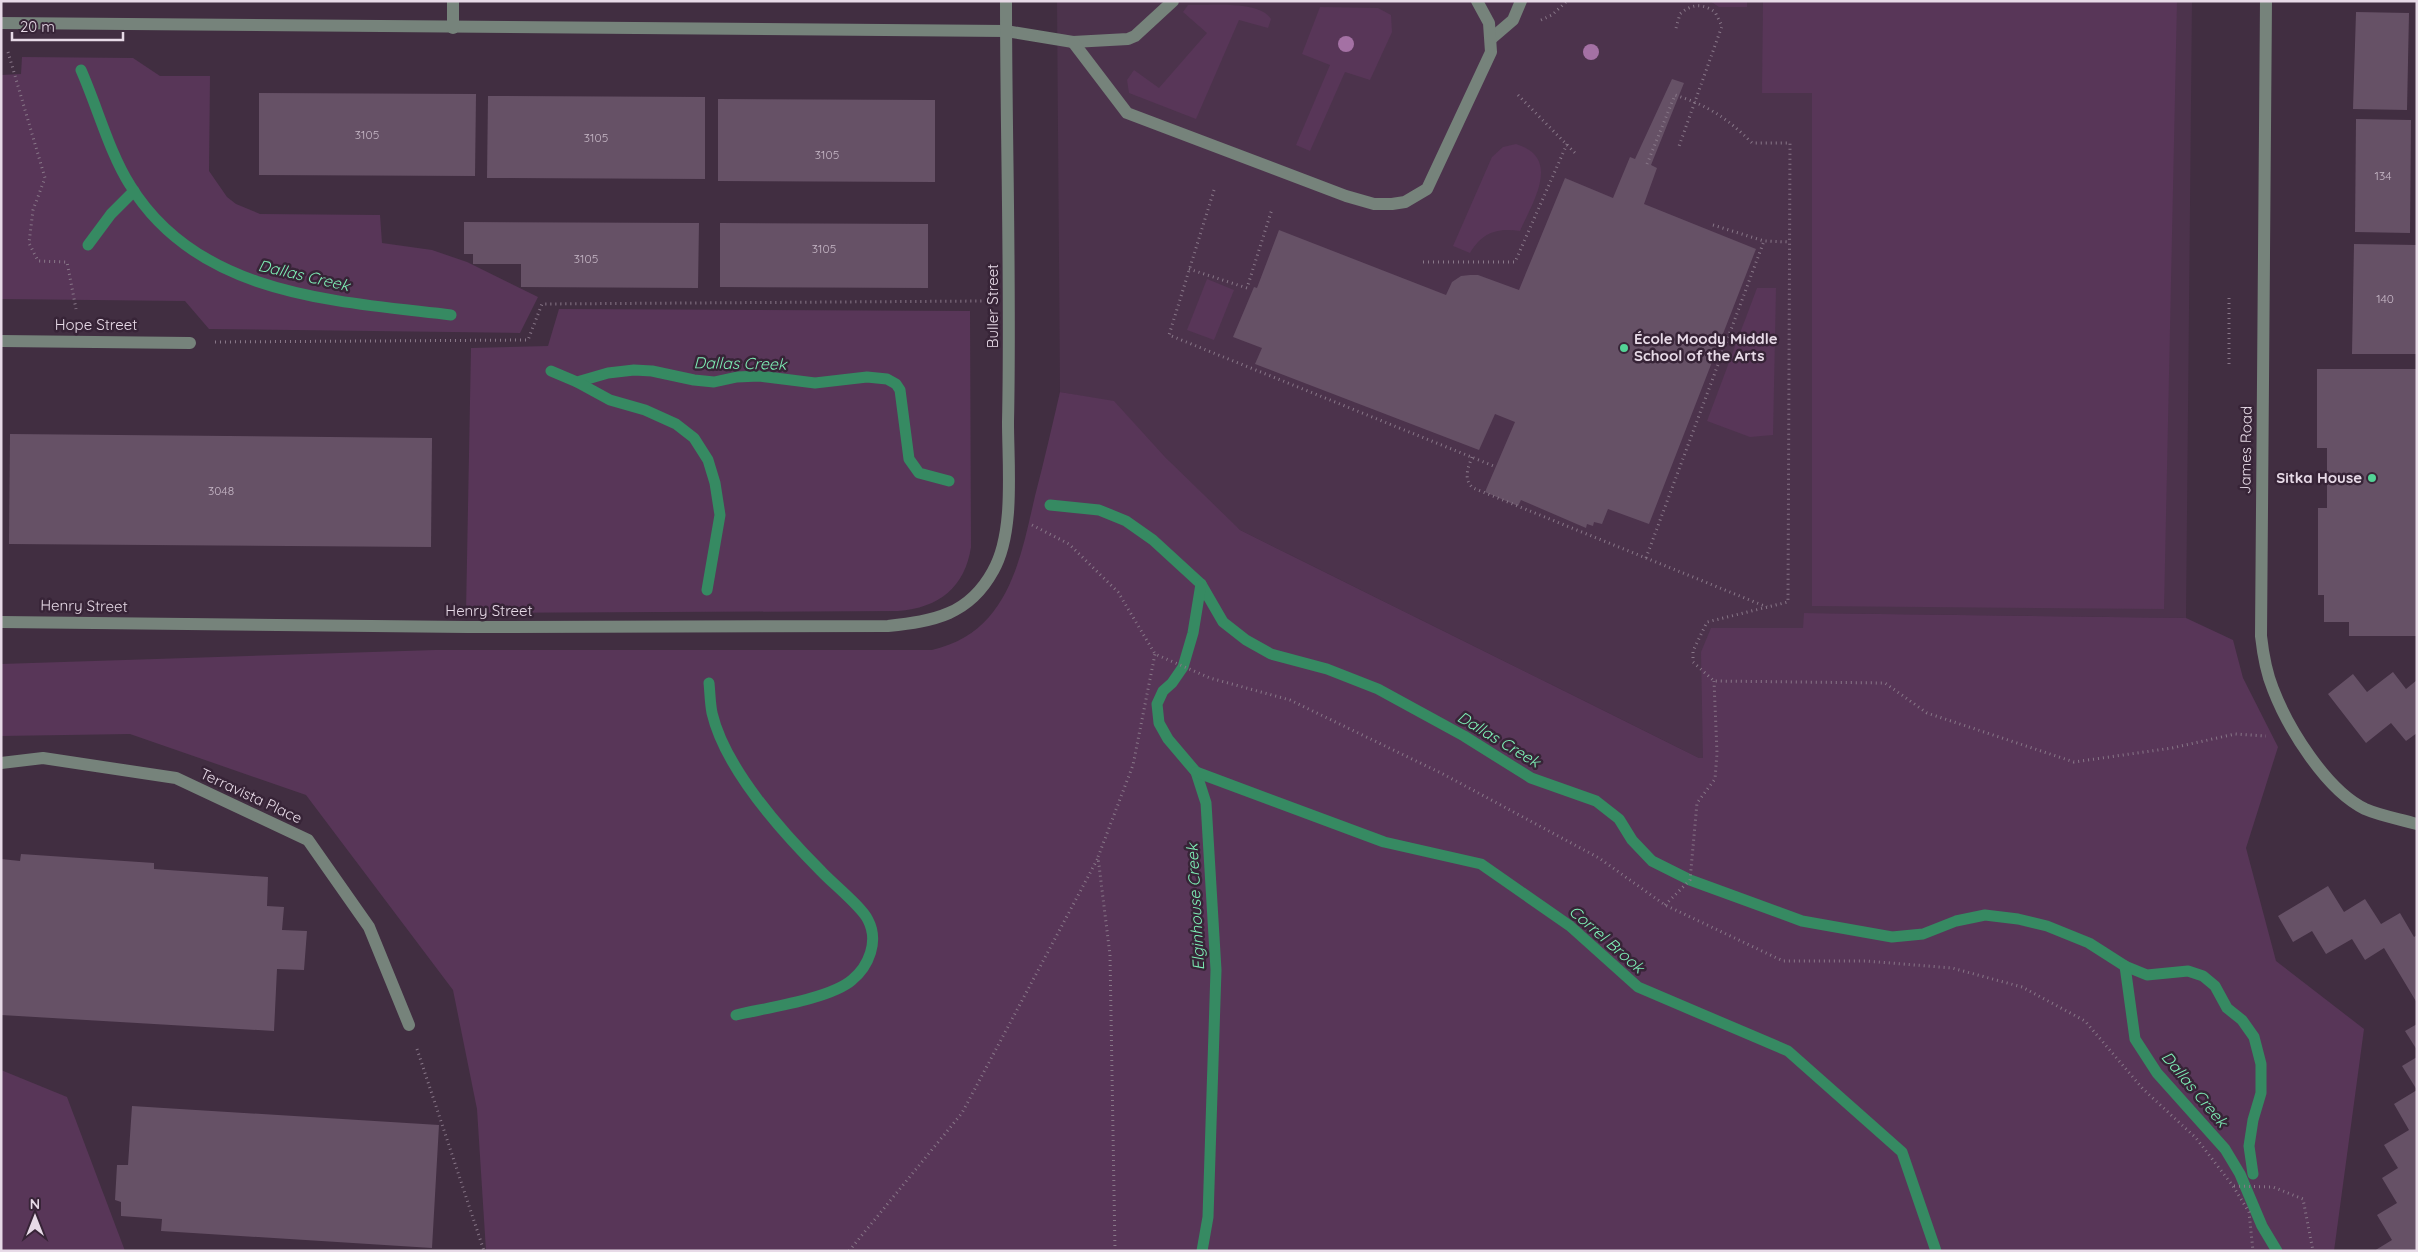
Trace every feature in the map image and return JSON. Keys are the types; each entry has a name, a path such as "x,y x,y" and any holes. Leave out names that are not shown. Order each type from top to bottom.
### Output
{"street":[{"path":"453,28 454,1"},
{"name":"Buller Street","path":"971,601 994,569 1005,533 1010,301 1006,1"},
{"path":"1,23 1006,31 1073,42 1128,39 1135,36 1173,1"},
{"path":"1073,42 1127,113 1346,196 1374,204 1392,204 1405,202 1427,189 1492,52 1489,23 1476,1"},
{"path":"1492,38 1512,20 1522,1"},
{"name":"James Road","path":"2266,1 2261,636 2272,688 2299,739 2331,782 2353,802 2378,814 2417,824"},
{"name":"Hope Street","path":"1,341 190,343"},
{"name":"Henry Street","path":"1,622 467,627 888,626 941,617 971,601"},
{"name":"Terravista Place","path":"1,764 43,758 176,778 308,840 369,927 409,1025"}],"path":[{"path":"1541,20 1552,15 1567,1"},
{"path":"1676,28 1680,14 1695,3 1715,12 1722,26 1678,149"},
{"path":"8,52 45,178 32,210 29,243 38,261 67,262 76,309"},
{"path":"1518,95 1576,154"},
{"path":"1647,164 1675,95 1696,102 1729,121 1752,143 1790,142 1788,602 1707,622 1693,650 1693,662 1714,682 1884,683 1927,713 2074,762 2172,748 2235,734 2299,739"},
{"path":"1423,262 1514,262 1567,144"},
{"path":"1214,190 1169,335 1496,467"},
{"path":"1189,269 1247,288 1272,209"},
{"path":"1713,225 1764,241 1790,242"},
{"path":"1646,558 1764,241"},
{"path":"2229,294 2229,364"},
{"path":"190,343 528,340 542,304 1010,301"},
{"path":"1472,457 1467,472 1467,480 1473,488 1767,607"},
{"path":"1027,523 1069,544 1118,592 1155,654 1210,678 1290,700 1443,774 1600,858 1665,905 1783,961 1866,961 1952,968 2022,987 2085,1021 2142,1089 2196,1138 2233,1186 2249,1212 2253,1251"},
{"path":"849,1251 962,1114 1098,857 1133,765 1155,654"},
{"path":"1665,905 1690,880 1697,803 1715,779 1717,752 1714,682"},
{"path":"1098,857 1110,955 1115,1251"},
{"path":"409,1025 484,1251"},
{"path":"2233,1186 2273,1187 2303,1199 2313,1251"}],"shaded area":[{"name":"École Moody Middle School of the Arts","path":"1057,1 2192,1 2186,618 1804,613 1804,628 1712,628 1703,758 1699,758 1240,530 1215,511 1114,402 1060,392"},
{"path":"1710,1 1747,1 1747,7 1719,7"},
{"path":"1763,1 2177,1 2164,609 1812,606 1812,93 1762,93"},
{"path":"1188,5 1246,6 1265,13 1271,19 1268,28 1239,20 1196,119 1129,93 1127,80 1134,70 1159,88 1207,33 1183,12"},
{"path":"1320,7 1378,8 1391,15 1392,32 1370,80 1345,72 1310,151 1296,145 1330,65 1302,54"},
{"path":"22,57 133,58 160,76 210,76 209,171 227,197 236,204 260,214 380,215 382,243 432,250 467,262 538,297 520,333 209,329 185,301 1,299 1,75 21,74"},
{"path":"1516,144 1530,151 1538,159 1541,170 1537,194 1520,231 1504,230 1491,233 1480,240 1470,253 1453,246 1492,157 1503,147"},
{"path":"1207,279 1234,290 1214,340 1187,330"},
{"path":"1757,288 1776,288 1773,435 1750,437 1707,421"},
{"path":"559,309 970,311 971,547 968,561 956,584 938,600 913,609 898,611 466,613 471,348 548,346"},
{"path":"1060,392 1114,401 1166,458 1240,530 1699,758 1703,758 1701,652 1711,628 1803,628 1804,613 2186,618 2233,640 2243,678 2278,747 2246,848 2276,961 2364,1029 2334,1251 486,1251 477,1109 453,990 306,795 130,734 1,736 1,664 435,650 932,650 958,641 978,628 994,611 1006,591 1016,569 1023,545"},
{"path":"1,1070 67,1097 125,1251 1,1251"}],"building":[{"path":"2356,12 2409,13 2407,110 2353,109"},
{"path":"1672,79 1684,83 1651,165 1657,168 1644,204 1756,249 1649,524 1608,509 1602,524 1594,522 1593,526 1587,524 1586,528 1521,500 1518,506 1485,492 1515,422 1495,414 1479,450 1255,364 1262,348 1233,337 1254,287 1257,288 1279,230 1446,295 1452,282 1461,276 1470,275 1478,275 1519,290 1565,178 1613,198 1630,157 1635,159"},
{"path":"259,93 476,94 475,176 259,175"},
{"path":"488,96 705,97 705,179 487,178"},
{"path":"718,99 935,100 935,182 718,181"},
{"path":"2356,119 2411,120 2410,233 2355,232"},
{"path":"464,222 699,223 698,288 521,287 521,264 473,264 473,254 464,254"},
{"path":"720,223 928,224 928,288 720,287"},
{"path":"2354,244 2417,245 2417,354 2352,354"},
{"name":"Sitka House","path":"2317,369 2417,369 2417,636 2349,636 2349,622 2324,622 2324,595 2318,595 2318,508 2327,508 2327,448 2317,448"},
{"path":"10,434 432,438 431,547 9,544"},
{"path":"2393,672 2406,689 2417,680 2417,733 2406,741 2391,723 2366,743 2328,694 2353,674 2367,692"},
{"path":"21,854 154,863 154,869 268,877 267,906 284,907 282,930 307,931 304,970 277,969 274,1031 1,1015 1,859 20,861"},
{"path":"2328,886 2344,912 2365,899 2381,924 2400,913 2414,937 2417,935 2417,1003 2384,948 2365,960 2352,939 2326,954 2312,931 2293,942 2278,916"},
{"path":"2417,1024 2417,1050 2405,1031"},
{"path":"2417,1057 2417,1090 2402,1066"},
{"path":"2417,1090 2417,1251 2374,1251 2392,1240 2377,1215 2397,1203 2382,1178 2398,1168 2384,1145 2409,1130 2394,1104"},
{"path":"132,1106 439,1125 432,1248 161,1231 162,1219 121,1216 121,1202 115,1200 117,1165 128,1165"}],"waterway":[{"name":"Dallas Creek","path":"81,70 116,159 130,185 159,222 193,250 231,271 272,286 316,297 451,315"},
{"path":"88,245 111,214 134,191"},
{"name":"Dallas Creek","path":"551,371 577,382 608,373 634,370 652,371 694,380 714,382 737,377 759,376 815,383 867,377 887,379 896,384 900,390 909,459 919,473 949,481"},
{"path":"577,382 610,400 645,410 676,424 694,438 708,460 715,483 720,515 707,590"},
{"name":"Dallas Creek","path":"1050,505 1099,510 1126,521 1153,540 1201,584 1223,622 1246,640 1271,654 1327,669 1378,689 1464,736 1531,778 1596,801 1619,819 1632,840 1652,861 1690,880 1802,921 1892,937 1923,934 1956,921 1985,915 2018,919 2047,926 2089,943 2125,966 2147,975 2188,971 2203,976 2215,986 2227,1008 2242,1020 2254,1037 2261,1064 2261,1093 2253,1120 2249,1146 2253,1174"},
{"name":"Elginhouse Creek","path":"1201,584 1193,633 1183,667 1172,683 1163,691 1157,704 1159,723 1168,739 1196,772 1206,803 1216,970 1208,1217 1202,1251"},
{"path":"709,683 712,713 719,734 742,777 789,838 865,915 873,936 871,953 863,968 852,980 842,987 813,998 736,1015"},
{"name":"Correl Brook","path":"1196,772 1384,842 1481,864 1570,926 1638,987 1788,1051 1902,1152 1936,1251"},
{"name":"Dallas Creek","path":"2125,966 2135,1039 2157,1073 2225,1149 2240,1174 2262,1226 2277,1251"}],"place":[{"name":"École Moody Middle School of the Arts","path":"1624,348"},
{"name":"Sitka House","path":"2372,478"}]}
